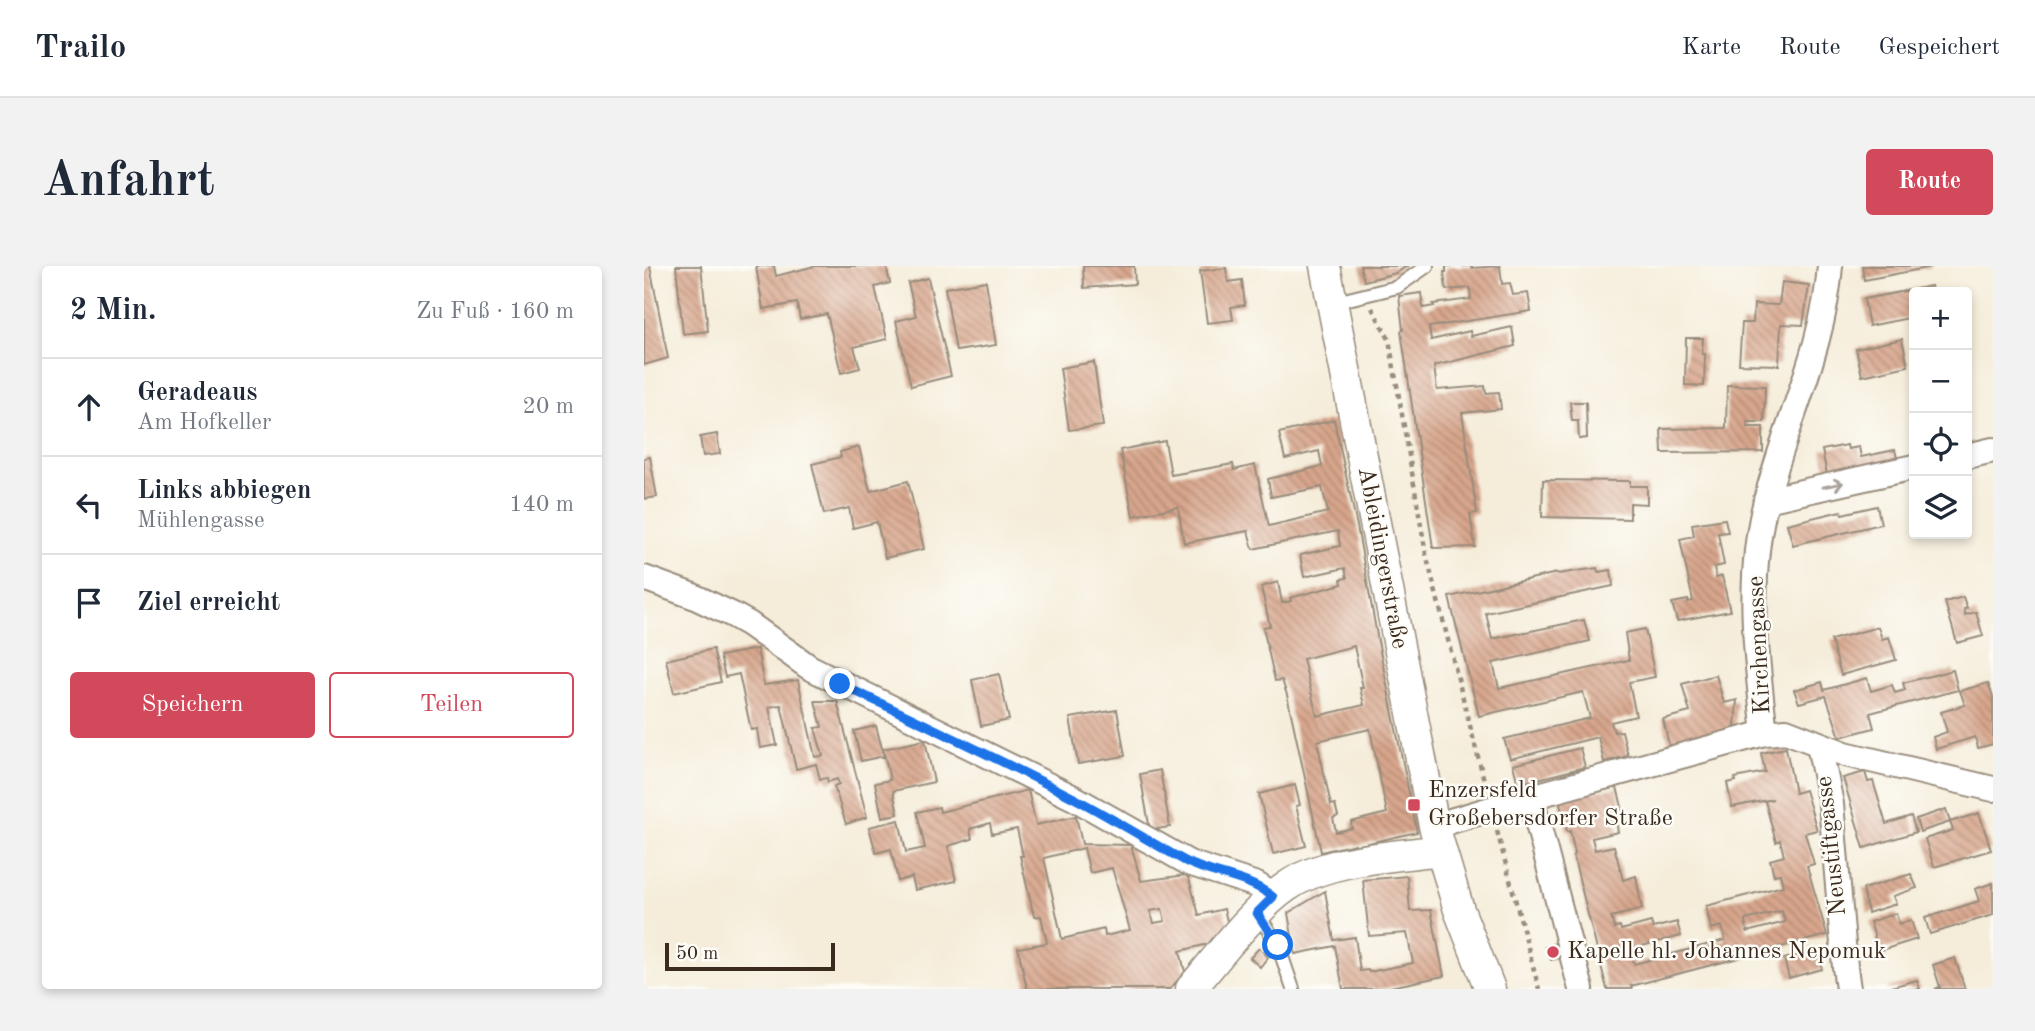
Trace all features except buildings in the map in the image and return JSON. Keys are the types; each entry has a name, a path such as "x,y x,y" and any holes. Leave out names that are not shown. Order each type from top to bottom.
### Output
{"street":[{"name":"Ableidingerstraße","path":"1325,266 1437,838 1459,910 1490,989"},
{"name":"Kirchengasse","path":"1437,838 1491,808 1765,733 1753,611 1758,550 1766,500 1824,317 1830,266"},
{"path":"1972,455 1993,450"},
{"path":"1766,500 1909,468"},
{"path":"644,578 733,615 809,667 1076,799 1189,863 1257,885 1265,905"},
{"path":"1765,733 1786,730 1819,745 1862,759 1993,789"},
{"name":"Neustiftgasse","path":"1819,745 1832,812 1843,953 1849,989"},
{"path":"1531,797 1581,989"},
{"path":"1191,989 1265,905 1287,886 1328,868 1437,838"}],"lane":[{"path":"1332,303 1397,287 1427,266"},
{"path":"1265,905 1293,989"}],"path":[{"path":"1365,295 1389,338 1426,554 1539,989"}],"place":[{"name":"Enzersfeld Großebersdorfer Straße","path":"1414,805"},
{"name":"Kapelle hl. Johannes Nepomuk","path":"1553,952"}],"route":[{"path":"840,684 1076,799 1189,863 1264,889 1273,897 1257,913 1278,945"}]}
